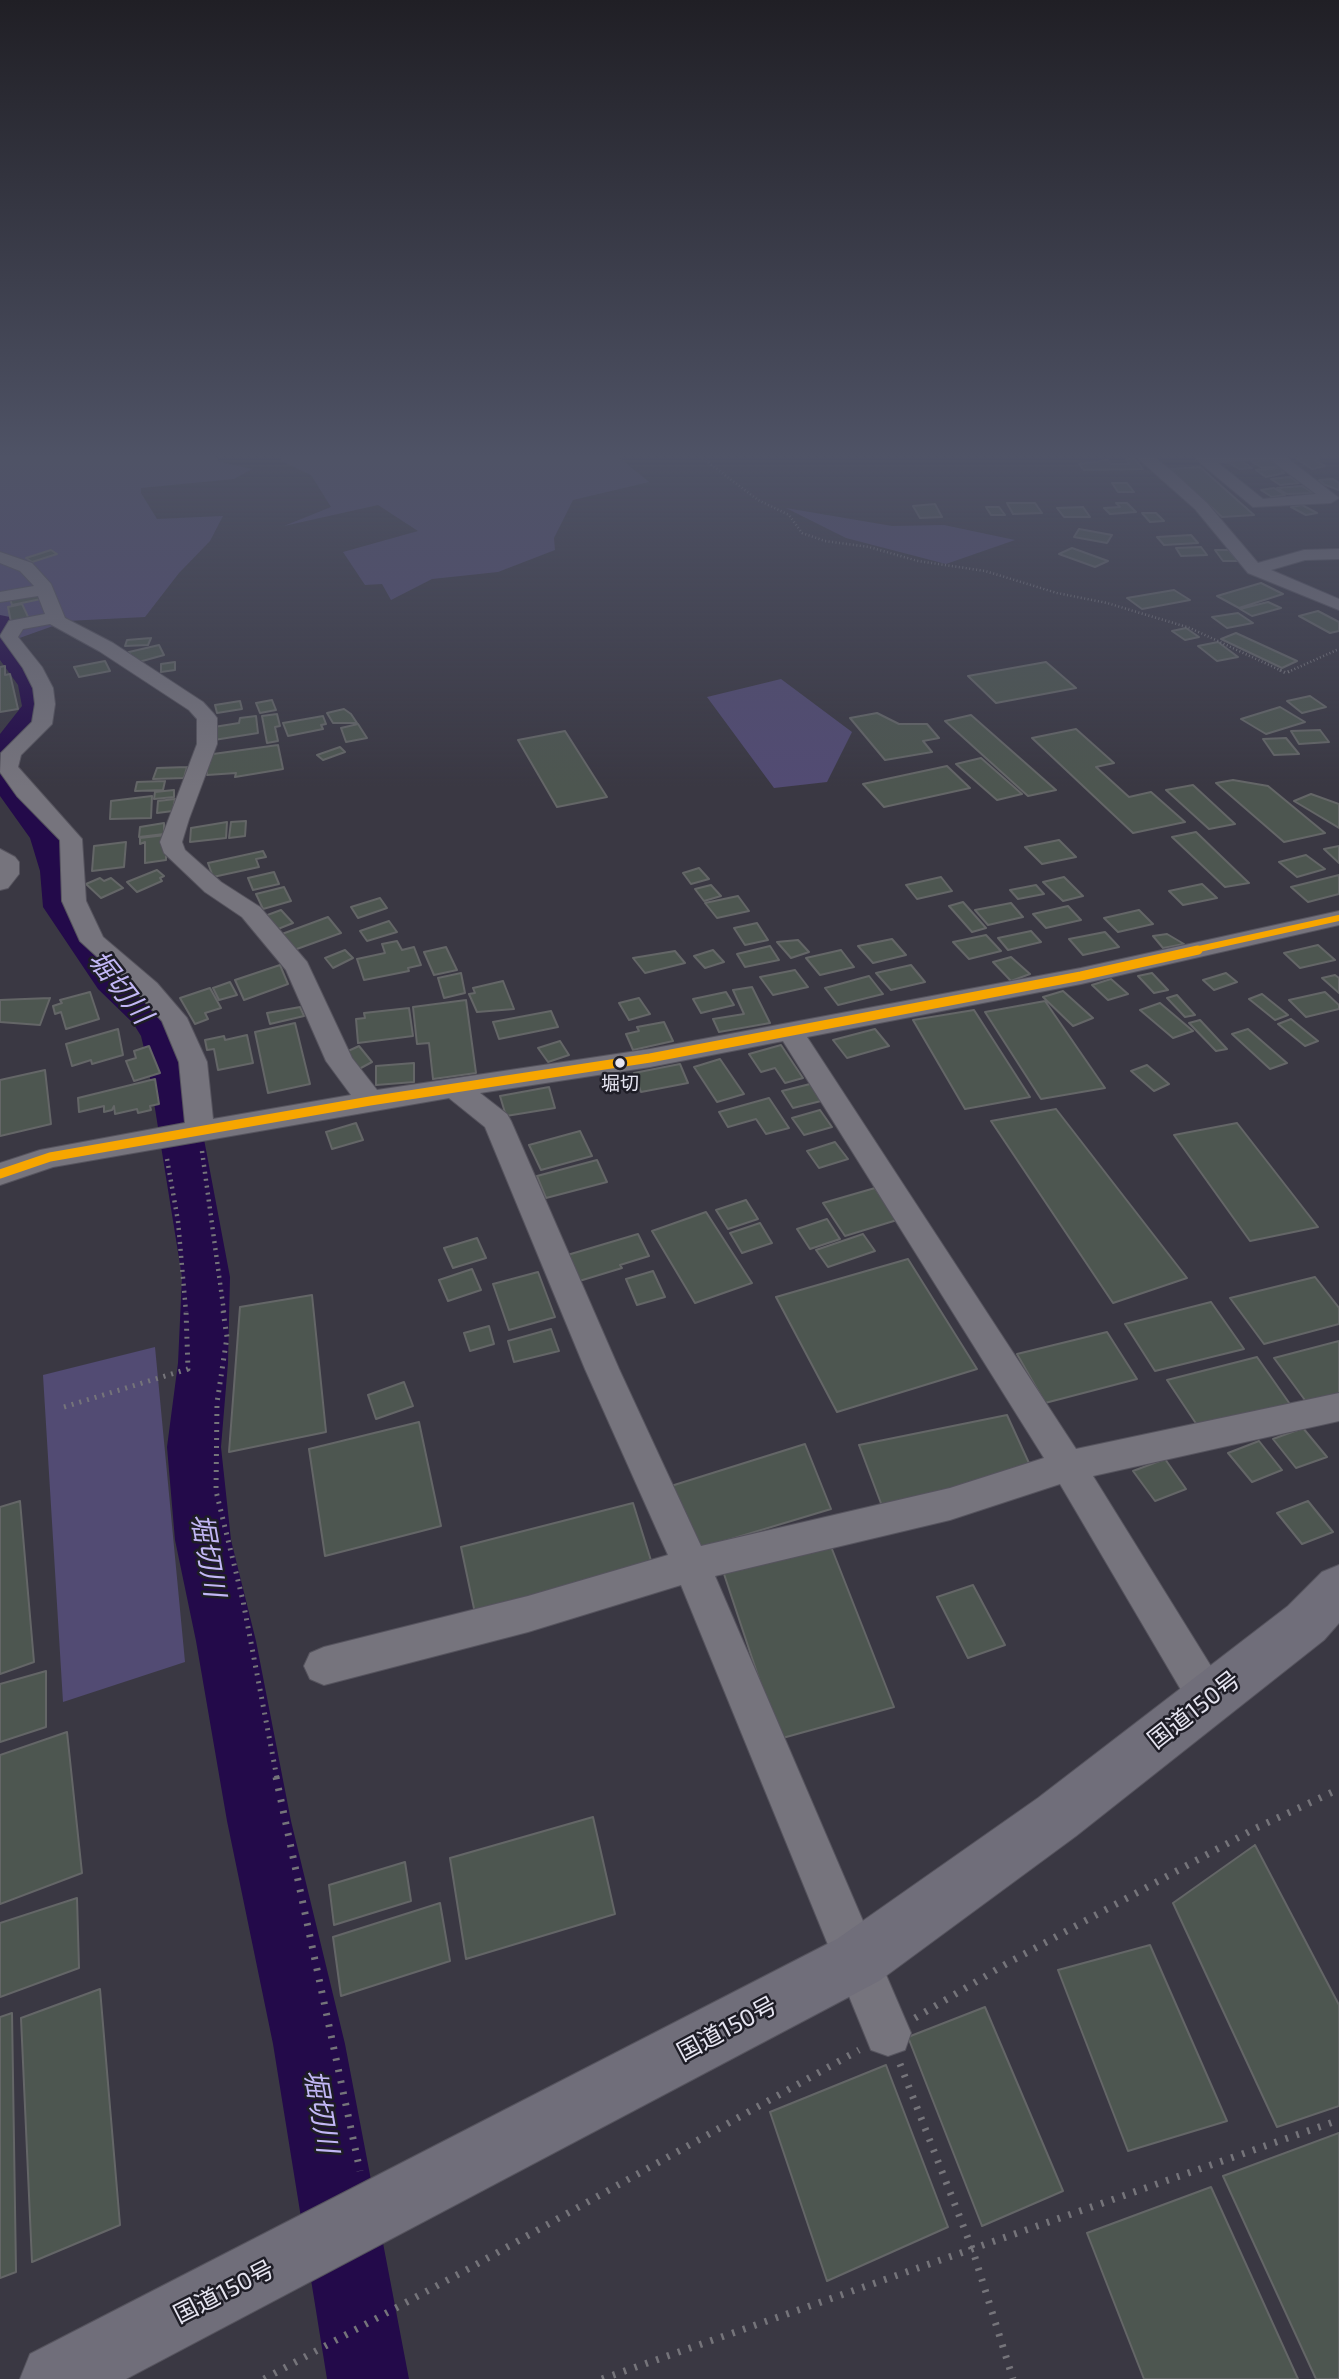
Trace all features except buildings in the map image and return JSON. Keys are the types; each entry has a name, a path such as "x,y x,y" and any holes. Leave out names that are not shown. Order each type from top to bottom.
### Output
{"highway":[{"name":"国道150号","path":"55,2379 858,1960 1056,1818 1306,1623 1339,1588"}],"street":[{"path":"21,565 26,567 45,590 56,618 196,706 207,718 207,744 171,842 175,853 213,887 251,912 298,968 340,1061 370,1101"},
{"path":"1251,565 1254,569 1339,605"},
{"path":"1254,569 1268,565"},
{"path":"2,597 45,590"},
{"path":"56,618 16,625 9,637 32,667 43,688 45,704 42,724 11,753 7,767 25,791 71,839 74,901 92,941 148,989 174,1018 193,1062 200,1132"},
{"path":"0,856 7,862 7,874 0,883"},
{"path":"0,1174 50,1157 370,1101 650,1058 1081,976 1339,918"},
{"path":"790,1031 922,1241 1069,1466 1208,1698"},
{"path":"456,1089 497,1121 602,1370 691,1565 888,2033"},
{"path":"324,1666 528,1614 691,1565 950,1504 1069,1466 1339,1407"}],"path":[{"path":"945,565 985,571 1189,628 1286,673 1321,654 1339,649"},
{"path":"200,1132 227,1337 217,1402 216,1491 243,1601 340,2085 370,2216"},
{"path":"64,1406 188,1368 183,1261 163,1138"},
{"path":"888,2033 973,2251 1013,2379"},
{"path":"602,2379 973,2251 1339,2120"},
{"path":"264,2379 468,2269"}],"shaded area":[{"path":"0,565 187,565 145,617 67,621 0,645"},
{"path":"352,565 516,565 498,572 432,579 391,600 382,584 365,585"},
{"path":"781,679 852,732 827,782 774,788 707,697"},
{"path":"155,1347 185,1662 63,1702 43,1375"}],"waterway":[{"name":"堀切川","path":"0,623 7,650 33,684 37,706 0,756"},
{"name":"堀切川","path":"0,773 47,837 58,871 61,907 112,980 148,1015 161,1036 169,1065 206,1277 203,1363 194,1447 203,1540 226,1641 259,1821 309,2044 368,2379"}],"transit line":[{"path":"0,1174 50,1157 370,1101 650,1058 1081,976 1339,918"}],"place":[{"name":"堀切","path":"620,1063"}]}
